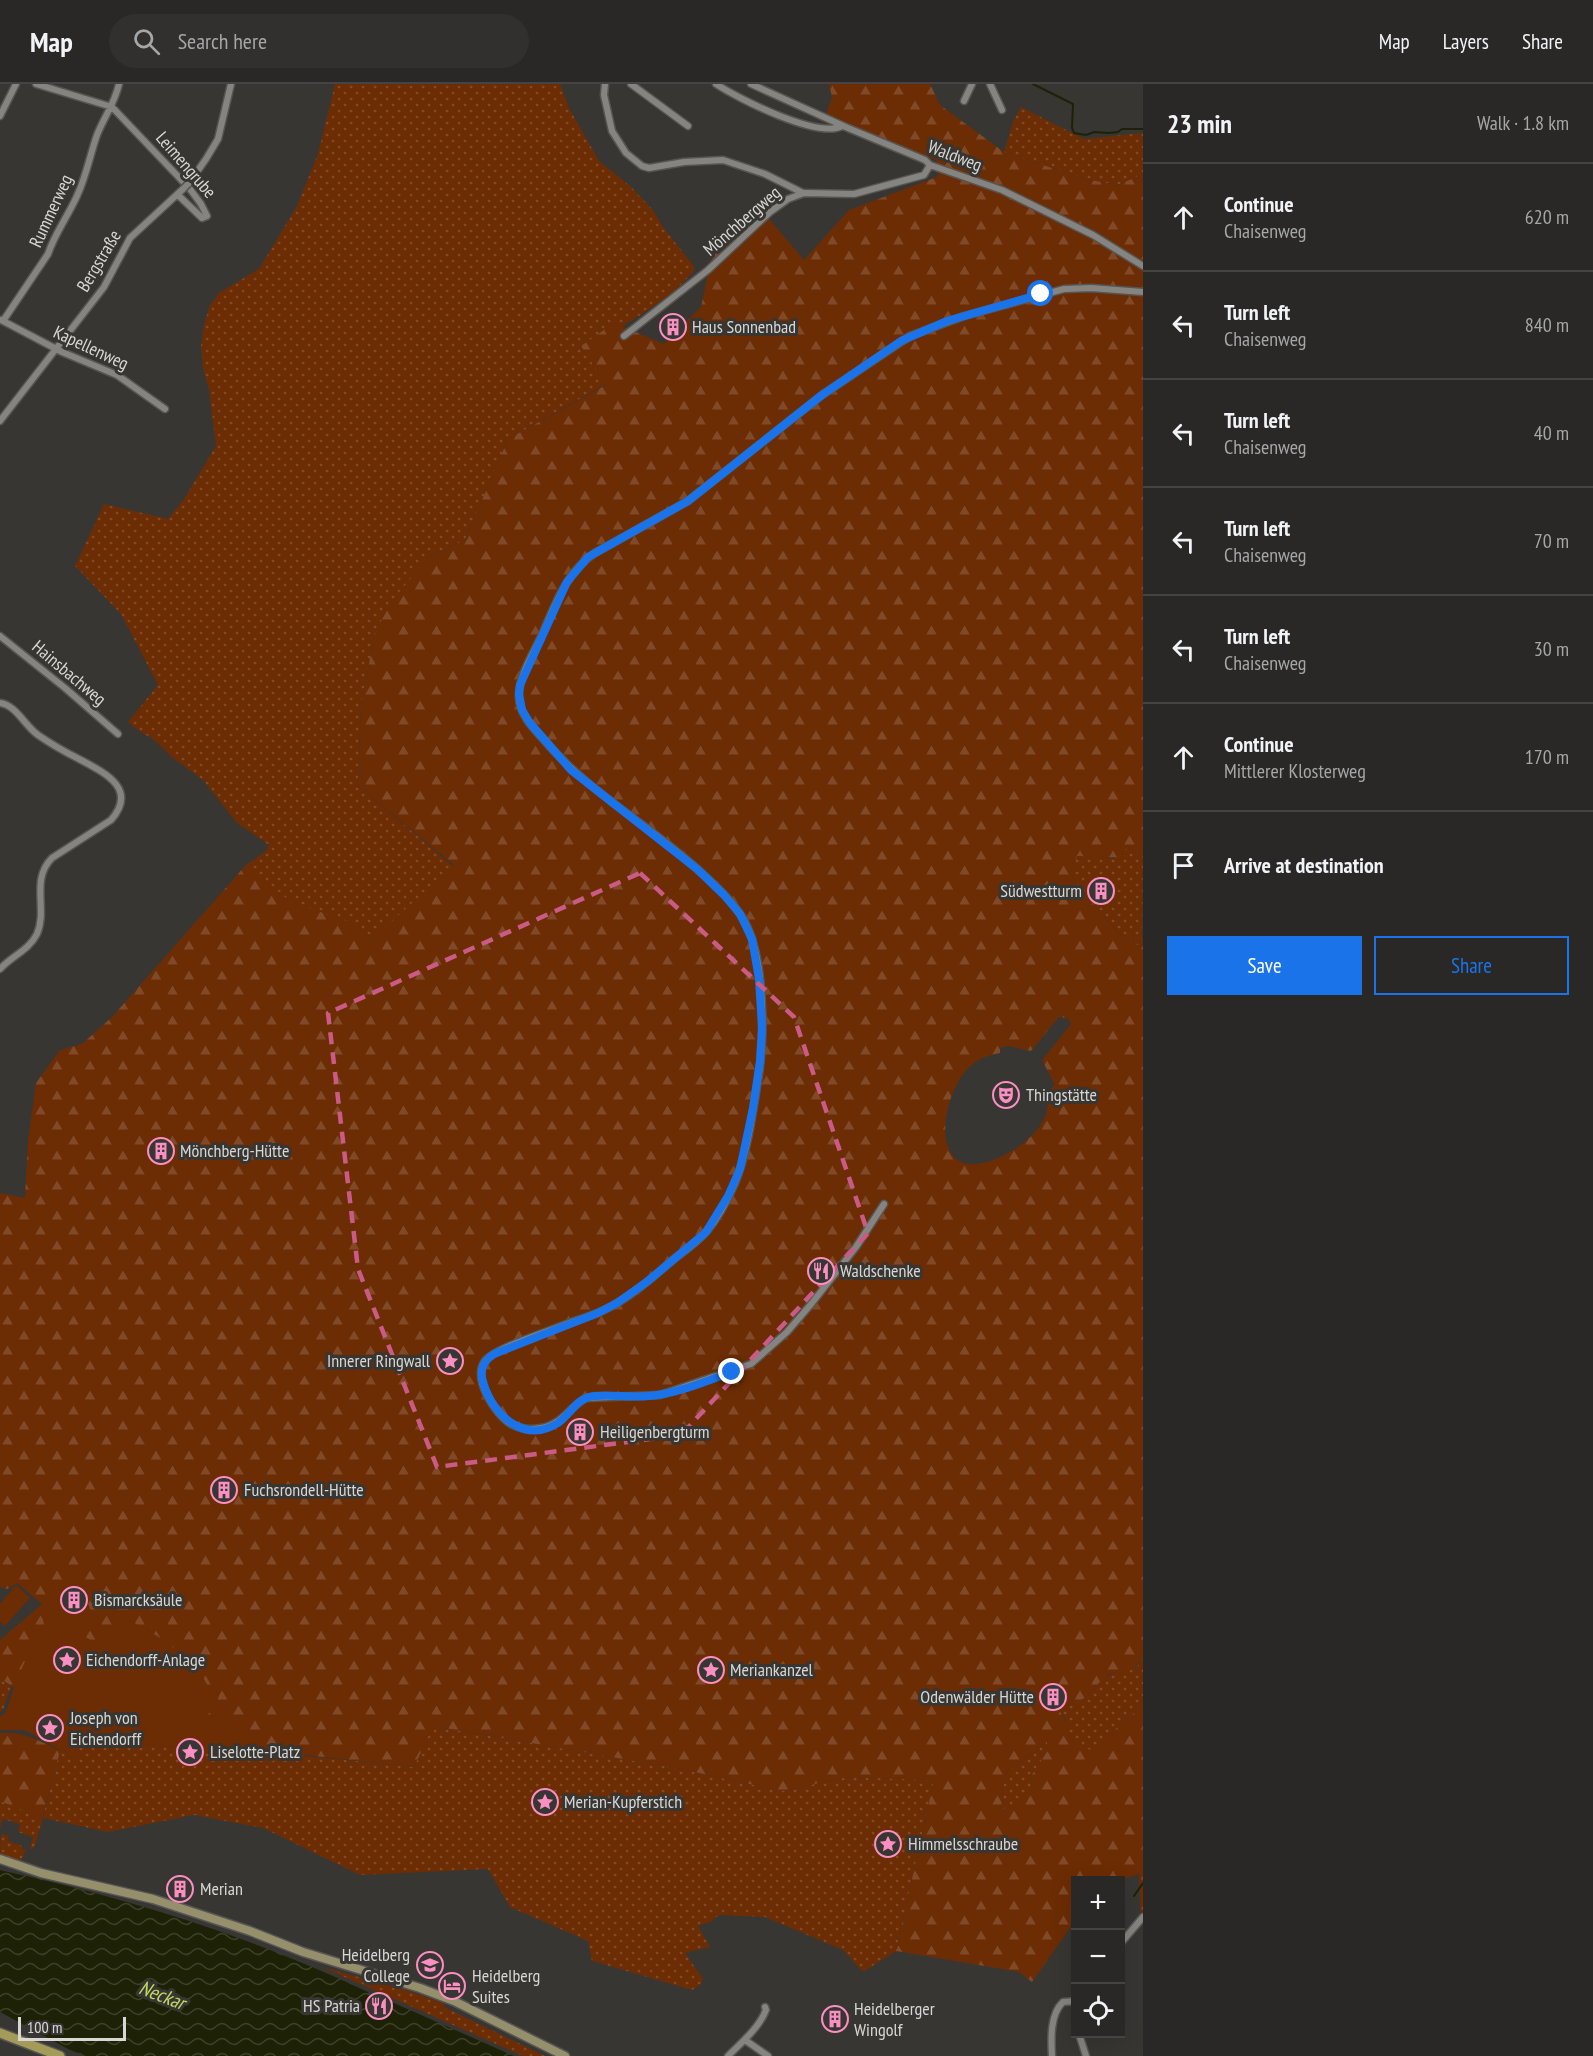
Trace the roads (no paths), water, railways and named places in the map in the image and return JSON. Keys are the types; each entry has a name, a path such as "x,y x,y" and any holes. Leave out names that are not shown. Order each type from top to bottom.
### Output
{"main road":[{"path":"0,1859 41,1873 153,1899 250,1931 303,1952 420,1988 454,2001 565,2056"},
{"path":"0,2033 60,2056"}],"street":[{"path":"0,116 15,85 7,84"},
{"path":"36,84 112,108"},
{"name":"Rummerweg","path":"2,320 48,254 78,194 96,137 112,108 119,84"},
{"name":"Bergstraße","path":"0,421 104,287 130,238 189,183 206,159 218,139 231,84"},
{"path":"605,84 604,95 612,131 626,153 642,166 649,168 680,162 723,160 765,174 804,193"},
{"path":"631,84 688,126"},
{"path":"717,84 747,101 796,121 826,129 842,126"},
{"name":"Waldweg","path":"751,84 842,126 925,160 930,165 1002,190 1094,235 1143,266"},
{"path":"963,101 972,84"},
{"path":"990,84 1002,110"},
{"name":"Leimengrube","path":"112,108 190,189 206,212 206,217 202,218 198,215 177,195"},
{"name":"Mönchbergweg","path":"624,336 708,270 777,206 793,196 804,193 842,195 861,192 924,175 930,165"},
{"path":"884,1204 856,1248 812,1303 779,1340 751,1364 660,1395 586,1398 578,1402 564,1417 551,1426 536,1429 518,1427 508,1422 495,1408 481,1377 483,1365 490,1356 598,1313 617,1303 648,1281 706,1232 728,1196 740,1169 758,1080 762,1028 755,952 745,922 733,905 676,851 571,770 534,728 522,710 520,685 567,582 588,557 688,501 822,395 910,336 964,316 1064,289 1091,288 1143,292"},
{"name":"Kapellenweg","path":"2,320 56,349 117,375 165,409"},
{"name":"Hainsbachweg","path":"0,636 118,734"},
{"path":"0,703 12,707 40,737 109,775 118,786 121,801 118,811 111,819 52,858 46,866 40,881 41,917 37,933 28,946 0,969"},
{"path":"1125,1938 1143,1917"},
{"path":"1052,2056 1053,2028 1058,2007 1063,2002 1071,2001"},
{"path":"728,2056 745,2040 766,2013 765,2007"},
{"path":"1080,2038 1086,2056"},
{"path":"745,2040 768,2056"}],"water":[{"name":"Neckar","path":"0,1870 95,1893 234,1936 324,1972 369,1994 514,2056 86,2056 70,2050 0,2012"}],"waterway":[{"path":"1033,84 1073,104 1072,128 1074,133 1086,135 1094,132 1118,132 1122,129 1143,129"},
{"path":"1134,1896 1143,1883"}],"place":[{"name":"Haus Sonnenbad","path":"673,327"},
{"name":"Südwestturm","path":"1101,891"},
{"name":"Thingstätte","path":"1006,1095"},
{"name":"Mönchberg-Hütte","path":"161,1151"},
{"name":"Waldschenke","path":"821,1271"},
{"name":"Innerer Ringwall","path":"450,1361"},
{"name":"Heiligenbergturm","path":"580,1432"},
{"name":"Fuchsrondell-Hütte","path":"224,1490"},
{"name":"Bismarcksäule","path":"74,1600"},
{"name":"Eichendorff-Anlage","path":"67,1660"},
{"name":"Meriankanzel","path":"711,1670"},
{"name":"Odenwälder Hütte","path":"1053,1697"},
{"name":"Joseph von Eichendorff","path":"50,1728"},
{"name":"Liselotte-Platz","path":"190,1752"},
{"name":"Merian-Kupferstich","path":"545,1802"},
{"name":"Himmelsschraube","path":"888,1844"},
{"name":"Merian","path":"180,1889"},
{"name":"Heidelberg College","path":"430,1965"},
{"name":"Heidelberg Suites","path":"452,1986"},
{"name":"HS Patria","path":"379,2006"},
{"name":"Heidelberger Wingolf","path":"835,2019"}]}
